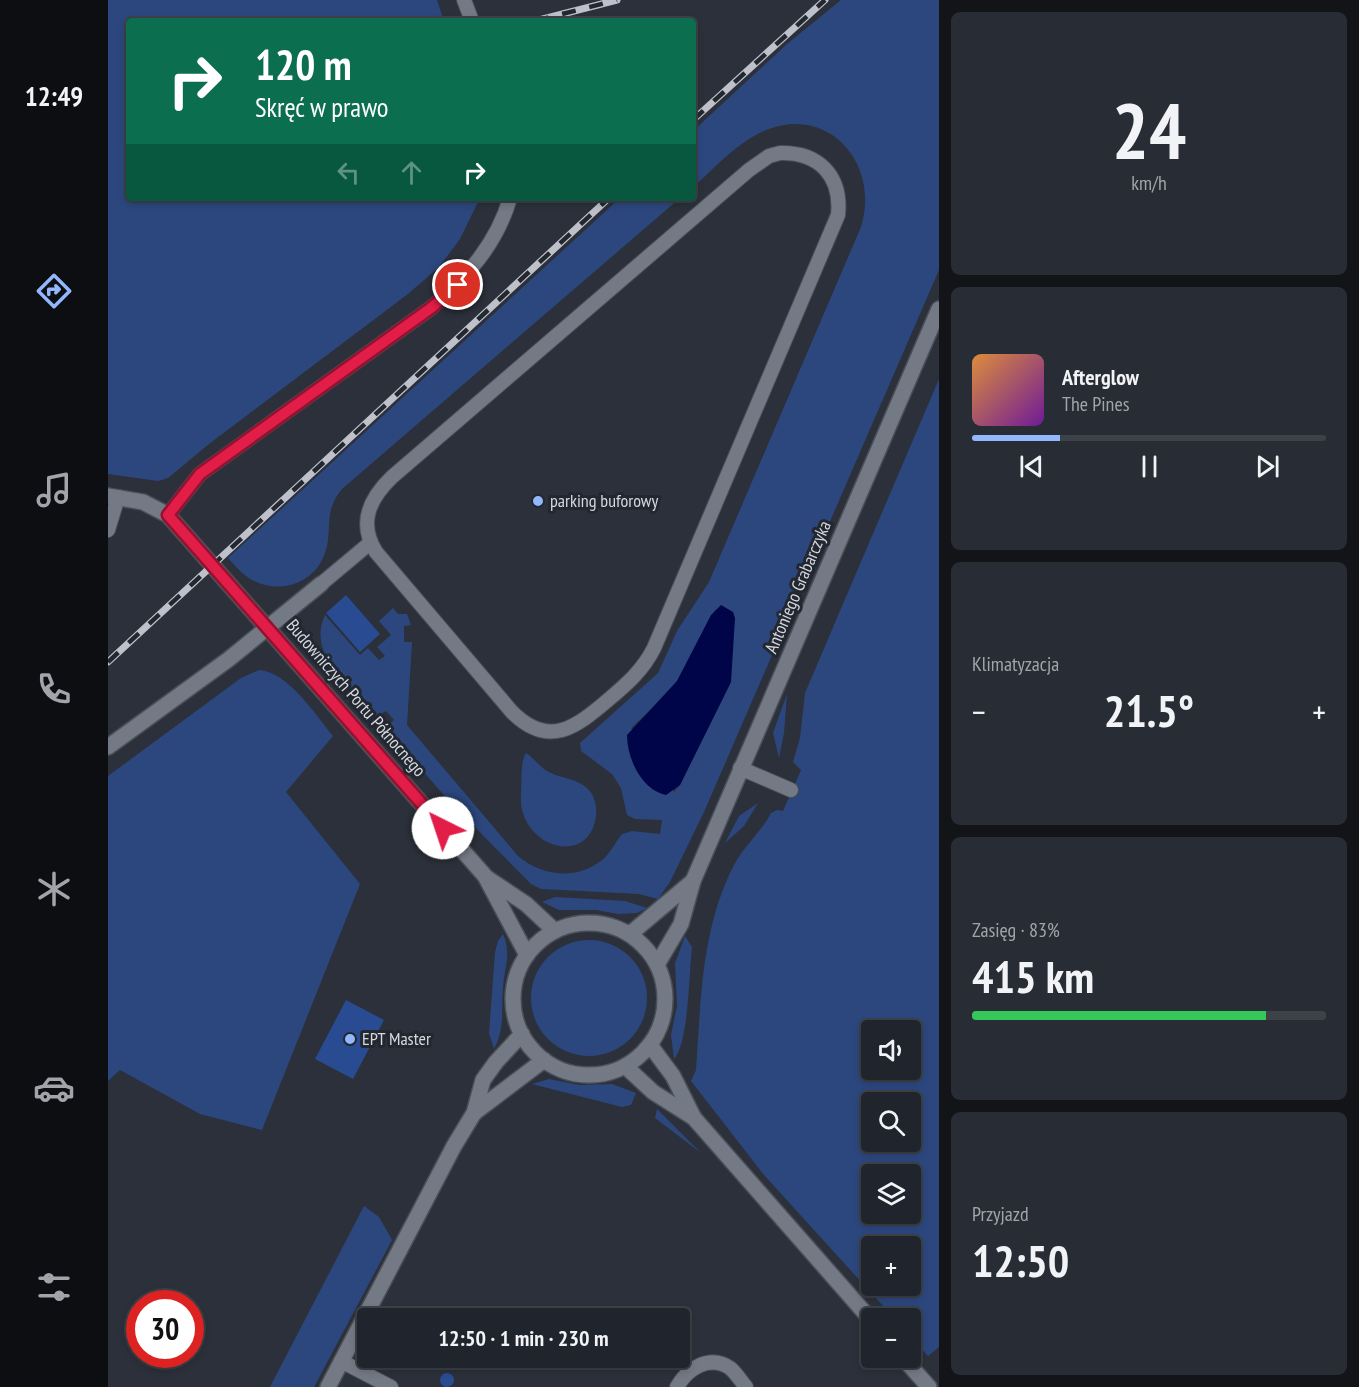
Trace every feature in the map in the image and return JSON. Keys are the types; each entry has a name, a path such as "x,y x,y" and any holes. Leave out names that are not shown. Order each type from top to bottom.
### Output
{"street":[{"name":"Antoniego Grabarczyka","path":"658,963 681,924 693,881 740,768 939,309"},
{"path":"113,496 143,502 168,515"},
{"name":"Budowniczych Portu Północnego","path":"168,515 484,876 527,955"},
{"name":"Budowniczych Portu Północnego","path":"269,628 321,584"},
{"path":"108,747 269,628"},
{"name":"Budowniczych Portu Północnego","path":"484,876 526,904 555,931"},
{"name":"Antoniego Grabarczyka","path":"630,934 693,881"},
{"path":"594,922 630,934 658,963 665,991 664,1010 659,1029 650,1045 625,1066 605,1073 584,1075 563,1070 544,1060 522,1034 514,1014 513,993 518,972 527,955 540,940 574,924 594,922"},
{"path":"327,1387 454,1146 474,1113 483,1080 522,1034"},
{"path":"650,1045 672,1076 694,1118 861,1308"},
{"path":"474,1113 544,1060"},
{"path":"625,1066 653,1092 694,1118"},
{"path":"912,1368 929,1387"}],"lane":[{"path":"464,0 471,18"},
{"path":"791,153 813,160 830,172 839,197 838,215 833,231 654,648 636,676 587,718 570,729 552,731 536,729 519,719 370,543 366,516 374,495 382,486 749,170 769,156 791,153"},
{"path":"168,515 200,474 431,308 458,285 482,256 498,228 509,201"},
{"path":"108,530 113,496"},
{"path":"321,584 370,543"},
{"path":"740,768 791,790"},
{"path":"341,1360 391,1387"},
{"path":"676,1387 690,1369 703,1364 717,1363 730,1368 746,1387"}],"shaded area":[{"path":"108,0 437,0 443,18 126,18 126,201 479,201 460,239 439,267 408,294 209,444 168,478 158,481 108,474"},
{"path":"841,0 939,0 939,270 704,812 670,882 658,899 639,894 541,889 531,884 450,802 385,728 394,720 386,711 376,717 344,683 326,657 321,630 325,615 360,655 368,648 379,660 385,656 377,647 391,635 379,621 393,608 398,614 407,614 411,625 404,626 404,642 412,642 407,725 518,856 527,863 548,872 581,871 592,867 605,857 622,834 632,831 660,834 662,820 635,819 627,815 621,788 612,774 581,751 580,743 658,673 677,631 709,582 861,227 865,205 864,183 857,164 846,147 831,134 813,126 792,124 758,134 729,154 696,184 696,128 787,44","holes":["716,609 731,682 680,785 674,792 631,728 661,700 677,681"]},
{"path":"617,201 677,201 342,489 332,507 323,558 310,575 302,581 282,586 262,584 245,576 228,558"},
{"path":"939,379 939,1347 928,1356 921,1348 921,1308 885,1308 874,1296 921,1296 921,1236 861,1236 861,1282 764,1175 691,1081 696,1070 704,965 715,914 723,889 738,858 771,813 777,810 783,811 801,770 793,762 800,738 805,693"},
{"path":"721,605 733,612 735,618 731,682 680,785 666,795 657,792 643,780 633,763 627,735 677,681 711,615"},
{"path":"259,670 280,678 290,686 333,736 286,792 360,884 262,1130 200,1114 120,1070 108,1081 108,776 241,678"},
{"path":"787,694 784,733 779,758 773,733"},
{"path":"526,753 547,771 580,783 591,793 595,802 596,816 591,832 581,842 568,846 554,845 541,838 530,827 523,812 521,794 522,767"},
{"path":"758,803 744,826 725,843 739,816"},
{"path":"555,897 625,901 647,908 637,913 618,914 596,910 559,910 542,902"},
{"path":"503,934 506,941 507,961 501,1027 494,1049 489,1033 495,952"},
{"path":"685,936 692,947 688,1006 683,1038 674,1059 671,1035 677,1006 675,963"},
{"path":"589,940 611,944 630,957 643,976 647,998 643,1020 630,1039 611,1052 589,1056 567,1052 548,1039 535,1020 531,998 535,976 548,957 567,944"},
{"path":"549,1079 580,1085 612,1084 636,1093 631,1105 622,1107 532,1084"},
{"path":"657,1109 701,1153 655,1118"},
{"path":"364,1206 379,1217 392,1240 314,1387 270,1387"}],"building":[{"path":"346,595 380,634 360,652 326,613"},
{"name":"EPT Master","path":"346,1000 384,1020 353,1079 315,1059"},
{"path":"444,1373 450,1373 454,1380 450,1387 444,1387 440,1383 440,1377"}],"railway":[{"path":"547,18 617,0"},
{"path":"696,117 825,0"},
{"path":"108,662 606,201"}],"place":[{"name":"parking buforowy","path":"538,501"},
{"name":"EPT Master","path":"350,1039"}],"route":[{"path":"443,828 168,515 200,474 431,308 458,285"}]}
